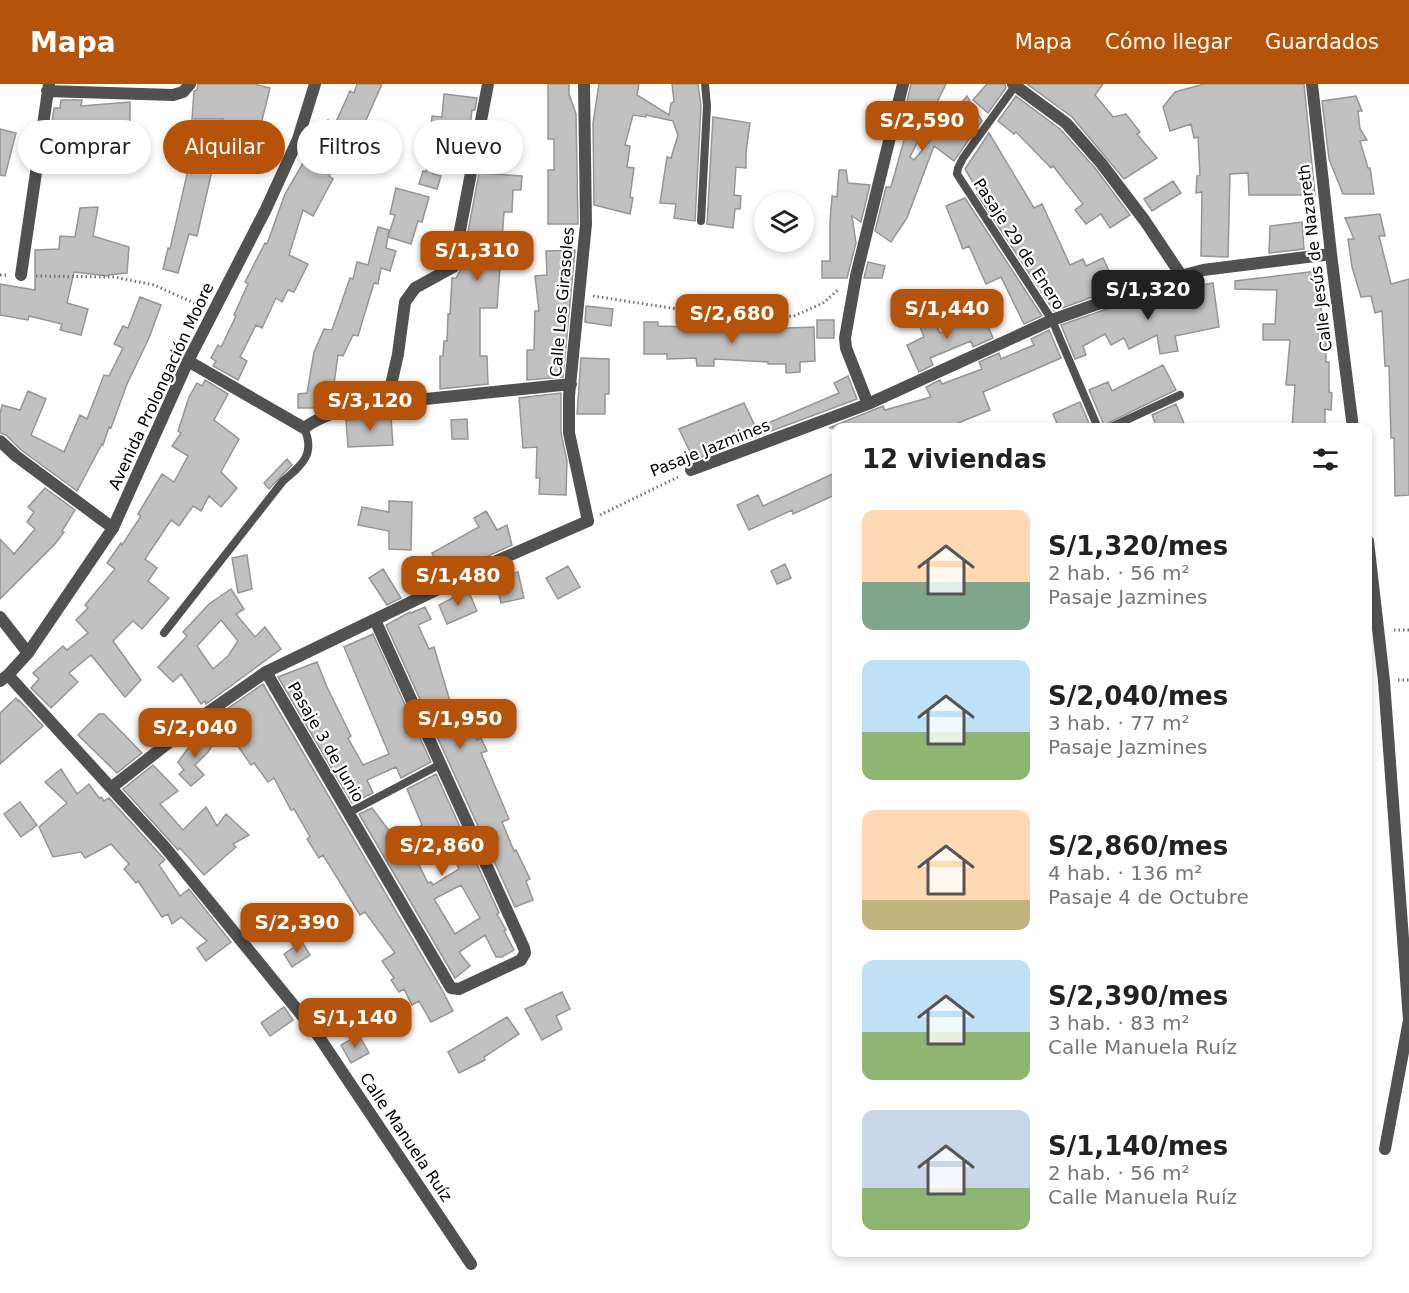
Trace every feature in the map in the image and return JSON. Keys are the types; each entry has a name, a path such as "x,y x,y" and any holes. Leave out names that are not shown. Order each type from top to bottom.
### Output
{"street":[{"path":"21,275 48,88 172,95 183,92 190,84"},
{"name":"Avenida Prolongación Moore","path":"4,678 28,653 113,528 188,361 266,209 298,139 315,84"},
{"path":"387,403 398,354 405,302 415,288 453,267 488,84"},
{"name":"Calle Los Girasoles","path":"584,84 586,224 571,384 569,433 588,521"},
{"path":"868,404 846,348 845,338 856,276 903,84"},
{"name":"Calle Jesús de Nazareth","path":"1312,84 1330,255 1352,423"},
{"path":"1014,85 1066,123 1101,163 1145,221 1181,275"},
{"name":"Pasaje Jazmines","path":"691,470 868,404 1052,320 1181,275 1203,270 1330,255"},
{"path":"188,361 304,428 317,419 334,412 358,406 571,384"},
{"path":"0,441 16,456 113,528"},
{"path":"112,787 204,715 266,672 492,563 588,521"},
{"path":"1372,576 1384,681 1409,1020 1385,1149"},
{"path":"0,616 28,653"},
{"path":"375,620 441,764"},
{"name":"Pasaje 3 de Junio","path":"266,672 448,985 459,989 521,960 525,953 441,764"},
{"name":"Calle Manuela Ruíz","path":"4,678 112,787 164,846 317,1034 471,1264"}],"lane":[{"path":"701,221 707,106 705,84"},
{"name":"Pasaje 29 de Enero","path":"1014,85 963,158 957,174 1052,320 1096,423"},
{"path":"1119,423 1180,394"},
{"path":"164,633 283,481 302,466 308,453 309,440 304,428"},
{"path":"348,813 441,764"}],"path":[{"path":"0,275 114,277 154,285 213,312"},
{"path":"579,294 723,316 764,318 794,316 823,303 856,276"},
{"name":"Pasaje Jazmines","path":"588,521 691,470"}],"building":[{"path":"198,84 254,84 270,88 262,120 192,119 194,91 197,90"},
{"path":"357,84 382,84 366,120 337,120 350,91 354,93"},
{"path":"548,84 569,84 569,94 576,114 578,224 548,224 548,170 554,170 554,139 548,139"},
{"path":"599,84 639,84 637,95 669,115 671,103 674,102 672,84 698,84 701,106 695,221 674,218 676,204 660,203 667,157 671,158 678,135 673,121 646,115 646,117 633,115 625,145 630,146 627,167 634,168 630,214 594,205 593,123"},
{"path":"911,84 946,84 910,157 914,160 967,96 982,121 954,161 934,146 907,218 891,242 875,231 886,187 891,187 906,133 901,127"},
{"path":"987,84 1005,84 1006,88 988,113 973,100"},
{"path":"1027,84 1103,84 1095,95 1113,117 1126,114 1140,132 1137,134 1157,158 1124,179 1072,117"},
{"path":"1204,84 1304,84 1315,195 1249,195 1248,173 1230,174 1228,257 1201,256 1202,192 1196,193 1197,176 1200,175 1198,137 1194,138 1191,124 1170,131 1163,107 1175,92"},
{"path":"444,94 477,98 471,120 432,120 432,116 442,117"},
{"path":"1016,96 1060,129 1095,168 1130,215 1110,228 1101,214 1086,224 1075,210 1083,204 1053,166 1051,168 1016,132 1014,134 998,121"},
{"path":"1356,96 1362,111 1358,111 1360,129 1367,140 1360,141 1368,168 1370,168 1374,194 1343,194 1329,159 1322,101"},
{"path":"61,100 82,100 81,106 130,102 130,120 52,120 54,108 60,108"},
{"path":"713,117 750,123 746,168 736,167 734,195 741,196 740,209 735,209 733,228 707,224"},
{"path":"0,129 16,133 5,176 0,175"},
{"path":"989,133 1034,208 1042,204 1070,265 1083,259 1086,266 1103,258 1117,288 1054,311 977,194 979,193 965,169"},
{"path":"839,170 846,170 848,183 870,185 861,222 852,216 856,243 847,278 822,278 822,261 830,261 832,196 837,197"},
{"path":"297,173 330,174 329,176 333,179 313,216 303,210 289,255 308,264 294,292 288,290 282,302 276,298 262,328 256,325 240,357 247,361 238,380 213,366 216,361 211,358 218,345 221,347 236,316 234,315 248,284 245,282 265,243 267,244 285,194"},
{"path":"187,174 211,174 197,236 189,234 178,273 163,269 168,248 170,249"},
{"path":"422,174 441,176 437,189 419,184"},
{"path":"479,174 522,176 521,190 513,190 512,212 504,212 497,308 480,308 480,356 487,356 488,384 440,389 440,356 443,356 444,341 447,341 452,278 456,278 461,269"},
{"path":"1173,181 1181,193 1152,211 1144,199"},
{"path":"396,188 429,197 422,222 418,221 411,244 388,237 395,215 390,214"},
{"path":"965,198 1042,316 1024,324 1001,277 986,284 969,246 963,249 946,206"},
{"path":"98,207 93,236 129,247 127,273 108,276 74,272 67,303 88,309 81,335 60,330 62,324 29,316 28,320 0,315 0,284 35,290 35,250 59,249 60,236 75,237 80,208"},
{"path":"1380,214 1385,236 1379,236 1391,284 1409,279 1409,495 1395,496 1389,366 1385,366 1382,311 1375,313 1371,296 1361,297 1352,267 1348,239 1354,239 1345,218"},
{"path":"1302,222 1304,249 1269,253 1270,226"},
{"path":"378,227 389,230 386,248 396,251 390,271 381,268 378,284 374,283 358,336 353,335 343,356 338,355 334,384 327,383 325,408 298,408 298,394 307,393 314,352 324,329 332,330 350,278 353,279 357,262 368,265"},
{"path":"575,250 563,377 527,380 527,350 534,350 535,311 539,311 535,276 547,275 546,251"},
{"path":"868,262 885,266 882,278 864,278"},
{"path":"1317,271 1323,324 1326,324 1329,392 1332,393 1331,410 1325,409 1325,423 1292,423 1295,385 1286,385 1290,340 1263,340 1263,324 1275,324 1277,290 1235,289 1235,281"},
{"path":"1213,283 1219,327 1175,336 1178,351 1160,354 1157,335 1129,349 1124,338 1111,345 1105,334 1083,346 1086,355 1075,359 1061,325 1124,303 1126,308 1170,300 1168,291"},
{"path":"140,297 161,305 111,428 109,427 103,445 77,491 21,450 6,435 0,433 2,405 20,410 28,391 46,399 31,435 64,452 80,415 87,419 104,375 109,376 123,348 114,344 123,326 128,328"},
{"path":"586,306 613,309 611,326 585,322"},
{"path":"984,316 993,338 973,347 971,341 930,358 933,365 919,372 907,345 924,337 920,327 934,321 940,333"},
{"path":"817,320 834,320 834,338 817,338"},
{"path":"644,322 658,322 658,326 759,329 814,327 815,361 800,362 800,372 786,373 786,364 714,359 714,366 697,366 696,358 667,359 667,354 644,354"},
{"path":"1049,330 1061,358 983,392 990,410 958,423 841,423 883,406 885,410 931,397 926,387 940,380 942,384 982,369 979,362 999,353 1001,359 1034,345 1031,339"},
{"path":"581,358 609,359 609,394 605,394 605,414 577,414"},
{"path":"1163,365 1176,390 1108,423 1103,423 1089,390 1108,382 1112,391"},
{"path":"848,376 857,399 694,460 679,429 744,403 756,428 839,393 834,383"},
{"path":"205,380 228,394 214,420 239,439 221,472 237,488 221,507 209,496 201,511 193,506 179,526 171,520 145,559 157,568 148,581 169,598 142,629 133,621 113,641 141,680 125,697 91,655 69,673 78,682 51,708 31,688 39,679 33,673 63,646 67,650 88,633 76,620 88,608 85,605 115,569 107,563 141,516 138,514 162,474 174,482 188,456 172,446 181,433 178,431 189,397 197,383 202,386"},
{"path":"561,393 561,433 567,461 566,495 539,494 540,478 536,478 537,447 523,448 519,398"},
{"path":"1080,402 1089,423 1057,423 1053,414"},
{"path":"1176,404 1184,423 1155,423 1152,415"},
{"path":"391,417 393,445 348,447 346,420"},
{"path":"467,419 468,439 452,439 451,420"},
{"path":"287,459 292,465 269,489 264,483"},
{"path":"832,474 832,496 793,514 792,510 749,530 737,505 758,495 763,506"},
{"path":"45,488 75,510 55,544 0,599 0,539 14,554 35,529 27,522 34,512 28,507"},
{"path":"389,501 412,502 411,550 389,549 389,531 358,525 362,507 389,512"},
{"path":"486,511 497,530 507,525 512,545 445,576 432,553 479,527 474,518"},
{"path":"247,555 252,589 238,593 232,558"},
{"path":"785,564 791,578 777,584 771,571"},
{"path":"568,566 580,587 558,599 546,578"},
{"path":"383,569 401,598 387,605 369,578"},
{"path":"518,572 524,598 501,603 495,577"},
{"path":"231,589 244,609 236,614 255,637 265,627 281,649 206,704 205,701 201,704 181,674 173,682 158,667 187,636 183,632 209,604","holes":["221,620 238,641 228,656 213,669 197,646"]},
{"path":"468,590 477,611 447,624 439,605"},
{"path":"425,607 431,619 418,625 429,649 434,647 452,708 462,705 477,740 481,738 487,751 481,753 509,819 502,822 514,851 516,850 530,879 526,881 533,900 515,907 386,625"},
{"path":"373,634 431,762 401,778 396,767 367,780 373,793 352,803 278,677 317,662 351,736 348,738 363,765 389,754 344,647"},
{"path":"263,684 453,1011 431,1022 419,1001 412,1005 404,989 399,992 391,980 394,978 382,961 395,953 365,912 360,915 323,855 319,858 307,839 310,837 294,809 291,810 274,778 268,782 254,763 251,765 231,736 226,738 220,730 214,718"},
{"path":"16,698 43,726 0,764 0,713"},
{"path":"99,714 104,714 142,753 117,773 78,735"},
{"path":"217,738 208,752 195,765 204,775 191,786 179,774 184,770 178,762 195,739"},
{"path":"153,765 178,791 160,804 183,830 206,807 217,826 226,814 249,835 233,844 236,847 204,875 123,789"},
{"path":"61,769 77,794 89,784 99,798 101,797 104,801 109,798 165,860 159,865 180,896 189,889 231,942 206,961 197,948 207,941 181,917 172,924 168,914 162,917 138,881 136,883 124,869 129,864 111,844 85,858 81,852 53,857 39,827 67,803 45,782"},
{"path":"436,774 514,950 502,957 496,957 485,935 459,952 470,966 455,978 359,814 372,808 396,840 422,825 407,789","holes":["442,834 459,869 433,885 431,882 428,883 411,849","461,885 480,918 455,934 434,899"]},
{"path":"20,802 37,825 21,837 4,814"},
{"path":"302,942 310,955 292,967 284,954"},
{"path":"562,992 570,1009 556,1016 562,1029 542,1040 525,1009"},
{"path":"284,1007 293,1020 270,1036 261,1023"},
{"path":"507,1017 519,1034 484,1057 485,1060 459,1073 448,1052"},
{"path":"359,1035 369,1053 351,1063 341,1045"}]}
